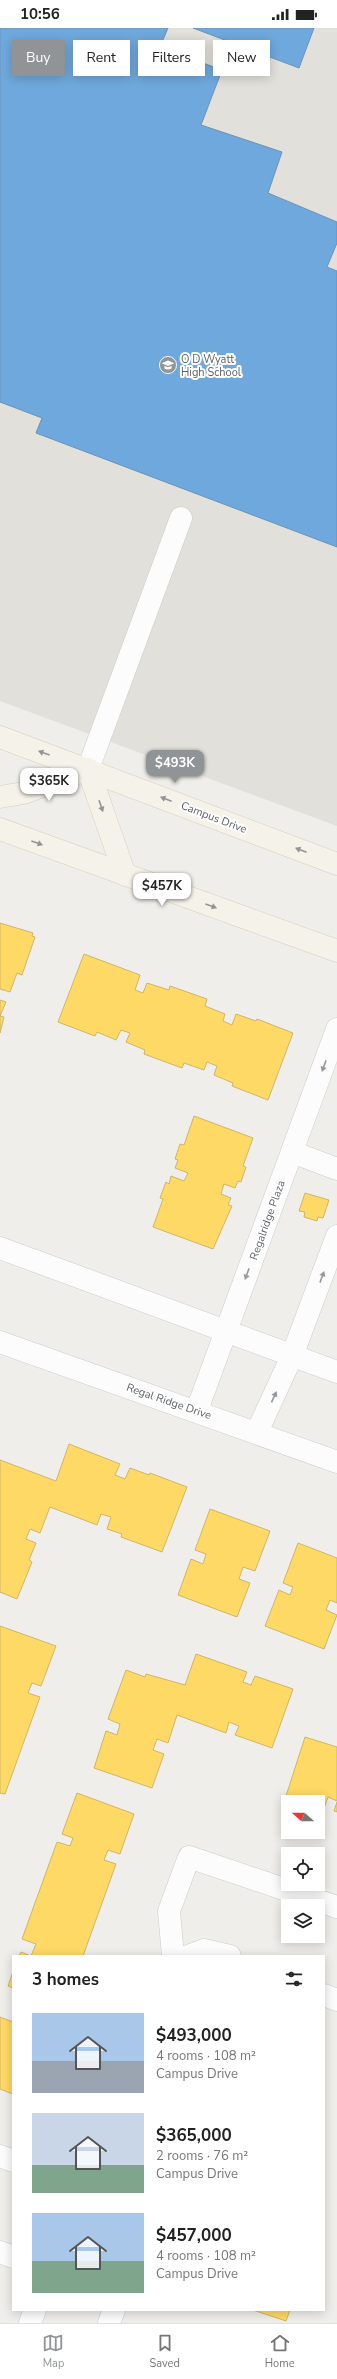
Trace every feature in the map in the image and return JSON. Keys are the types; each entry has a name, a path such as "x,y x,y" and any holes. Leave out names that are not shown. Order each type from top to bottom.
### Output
{"main road":[{"name":"Campus Drive","path":"0,737 337,864"},
{"path":"0,797 24,793 88,769 125,875"},
{"path":"0,829 337,951"}],"lane":[{"path":"88,769 181,518"},
{"name":"Regalridge Plaza","path":"197,1410 337,1030"},
{"path":"292,1152 337,1169"},
{"path":"257,1432 292,1356 337,1236"},
{"path":"0,1248 337,1372"},
{"name":"Regal Ridge Drive","path":"0,1342 197,1410 337,1462"},
{"path":"173,1955 169,1911 189,1857 337,1907"},
{"path":"191,1955 204,1950 227,1954"},
{"path":"325,1995 337,2000"},
{"path":"0,2156 12,2161"},
{"path":"0,2252 12,2257"},
{"path":"30,2323 35,2311"},
{"path":"109,2323 114,2311"}],"shaded area":[{"name":"O D Wyatt High School","path":"0,28 337,28 337,826 0,701"}],"building: Homes":[{"path":"0,923 33,933 32,936 35,937 22,975 17,973 10,992 0,989"},
{"path":"84,954 140,975 135,990 143,993 147,983 169,990 170,986 207,999 205,1006 225,1014 223,1021 232,1025 236,1014 256,1021 257,1019 293,1033 268,1100 232,1086 233,1083 214,1075 217,1066 207,1062 204,1070 184,1063 182,1068 144,1054 145,1050 126,1042 130,1033 121,1030 116,1040 97,1032 95,1036 58,1022"},
{"path":"0,1000 6,1002 0,1016"},
{"path":"0,1016 4,1017 0,1033"},
{"path":"194,1116 253,1138 243,1166 246,1167 241,1182 238,1181 235,1188 224,1184 221,1194 231,1198 228,1205 232,1206 213,1249 153,1227 163,1199 160,1198 166,1182 169,1184 171,1176 184,1181 188,1173 175,1168 178,1160 175,1159 180,1144 184,1145"},
{"path":"305,1193 329,1200 323,1218 318,1217 317,1221 304,1217 305,1212 299,1211"},
{"path":"69,1444 120,1464 115,1475 125,1479 130,1468 149,1475 150,1473 187,1487 162,1552 121,1537 122,1534 107,1529 111,1517 101,1514 97,1525 50,1507 40,1533 30,1529 26,1539 36,1543 29,1560 32,1562 17,1599 0,1592 0,1460 56,1481"},
{"path":"210,1509 270,1531 255,1571 243,1567 239,1579 250,1583 237,1617 178,1595 191,1559 203,1564 206,1554 195,1550"},
{"path":"298,1543 337,1558 337,1603 330,1600 326,1610 337,1615 324,1649 265,1626 279,1590 290,1595 293,1587 283,1583"},
{"path":"0,1626 56,1646 41,1686 32,1683 28,1693 40,1697 5,1794 0,1793"},
{"path":"196,1654 247,1672 243,1682 251,1685 255,1676 293,1689 272,1748 235,1735 239,1726 229,1722 226,1733 177,1715 168,1743 157,1739 153,1750 164,1754 152,1788 94,1768 106,1731 117,1735 120,1724 108,1719 126,1670 145,1677 146,1674 185,1685"},
{"path":"305,1737 337,1747 337,1801 328,1797 325,1805 325,1795 286,1795"},
{"path":"77,1793 134,1814 120,1854 108,1850 104,1860 116,1864 83,1955 31,1955 36,1944 22,1939 57,1842 70,1846 73,1838 62,1834"},
{"path":"337,1802 337,1812 334,1811"},
{"path":"21,1952 28,1955 20,1955"},
{"path":"12,1975 12,1988 8,1986"},
{"path":"0,2017 12,2022 12,2094 0,2089"},
{"path":"256,2311 290,2311 286,2321"}],"building: Schools":[{"path":"0,28 168,28 163,40 138,40 138,76 205,76 205,64 213,67 213,76 220,76 201,125 282,152 268,193 337,222 337,243 327,267 337,271 337,547 36,433 42,418 0,402"},
{"path":"193,28 314,28 299,68 270,57 270,40 225,40"}],"place":[{"name":"O D Wyatt High School","path":"168,365"}]}
